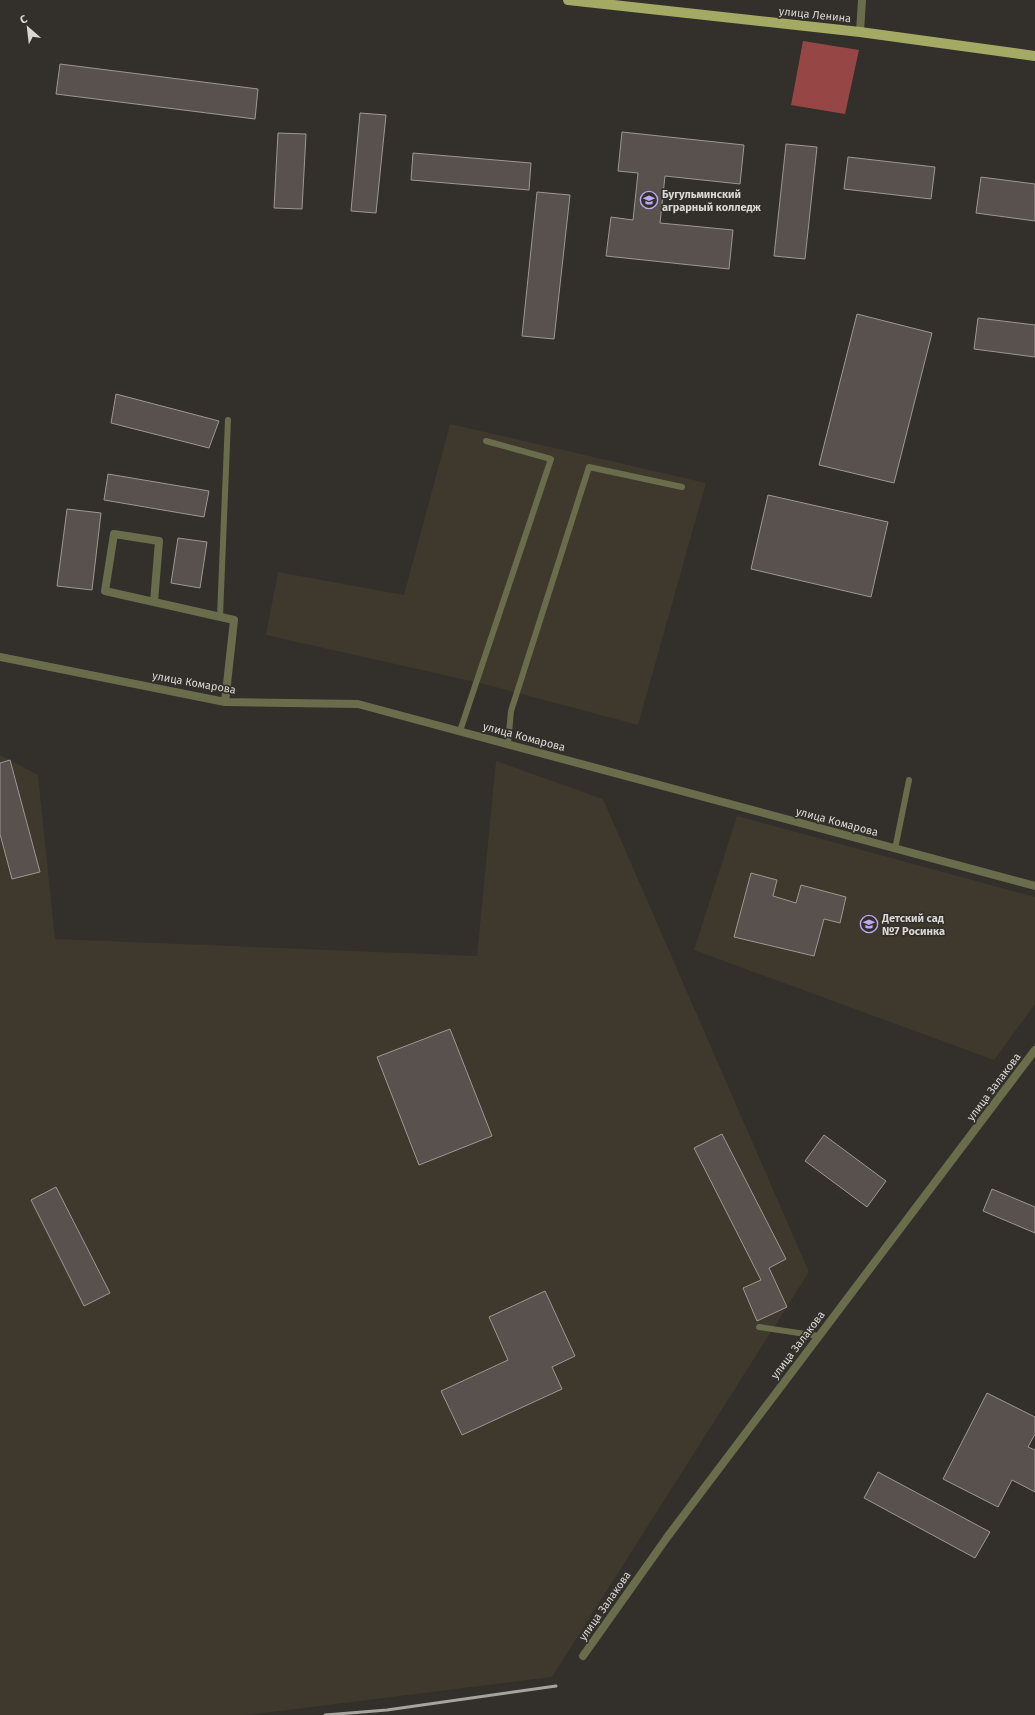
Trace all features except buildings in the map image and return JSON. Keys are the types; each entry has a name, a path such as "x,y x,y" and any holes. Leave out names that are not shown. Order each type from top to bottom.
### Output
{"main road":[{"name":"улица Ленина","path":"568,0 860,32 1035,56"}],"street":[{"path":"860,32 862,0"},
{"path":"154,602 159,541 114,534 104,591 234,620 225,702"},
{"name":"улица Комарова","path":"0,657 225,702 358,704 1035,886"},
{"name":"улица Залакова","path":"583,1656 668,1536 1035,1050"}],"lane":[{"path":"220,616 228,420"},
{"path":"460,731 551,459 486,441"},
{"path":"508,744 511,711 589,467 682,487"},
{"path":"895,848 909,780"},
{"path":"759,1327 819,1336"}],"shaded area":[{"path":"803,41 859,50 845,114 791,105"},
{"path":"450,424 706,483 638,725 484,684 266,635 278,572 404,595"},
{"path":"0,755 38,775 55,939 477,956 496,761 603,799 809,1272 552,1677 247,1715 0,1715"},
{"name":"Детский сад №7 Росинка","path":"737,816 1035,897 1035,1004 994,1060 694,950"}],"railway":[{"path":"325,1715 387,1710 556,1686"}],"place":[{"name":"Бугульминский аграрный колледж","path":"649,200"},
{"name":"Детский сад №7 Росинка","path":"869,924"}]}
